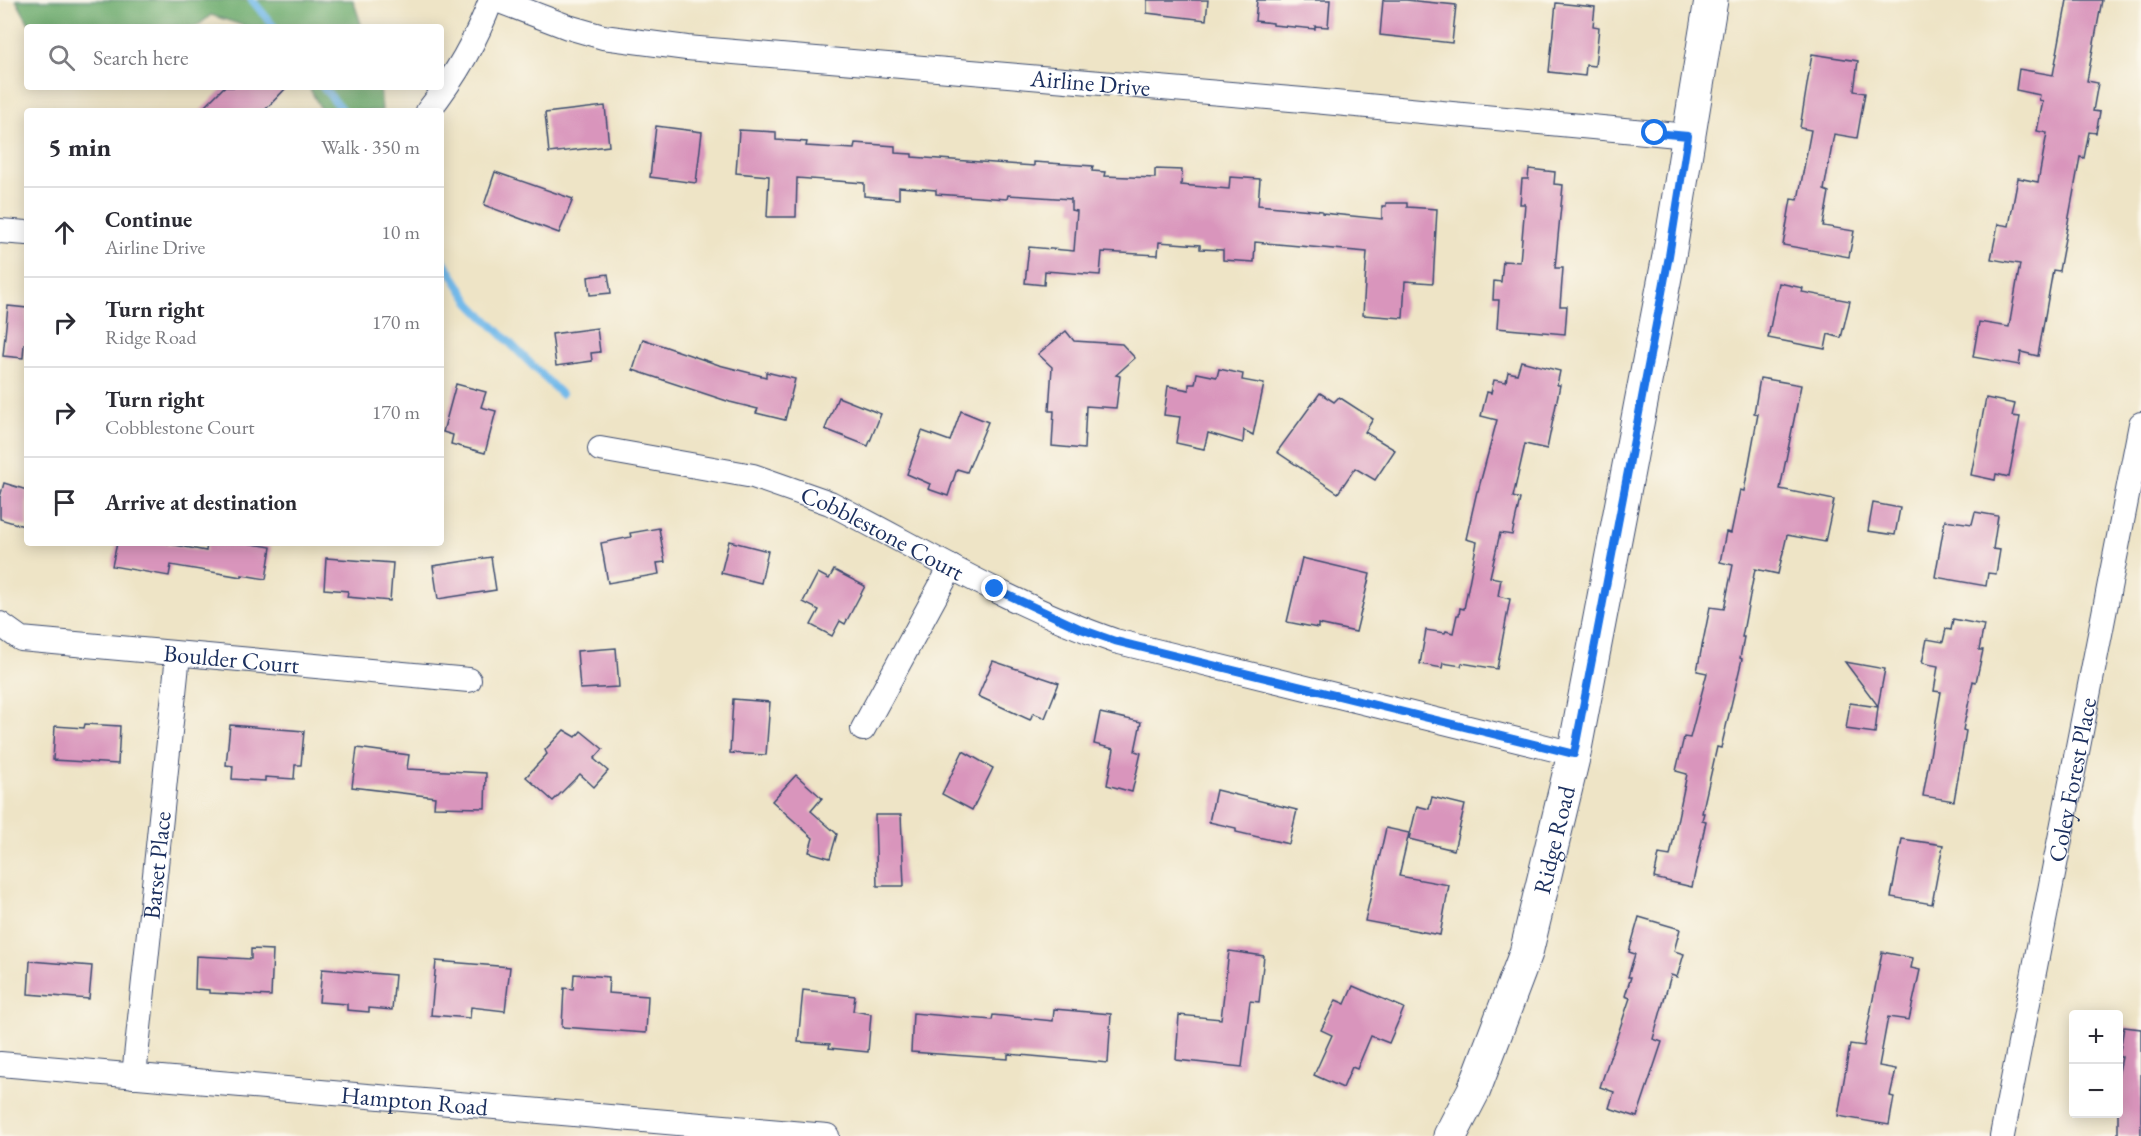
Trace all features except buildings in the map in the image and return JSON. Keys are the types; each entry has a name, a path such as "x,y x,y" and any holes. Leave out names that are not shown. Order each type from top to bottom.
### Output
{"street":[{"path":"444,88 464,59 482,25 490,0"},
{"name":"Airline Drive","path":"497,0 603,37 676,47 1291,99 1688,136"},
{"name":"Ridge Road","path":"1450,1136 1474,1090 1526,953 1574,754 1665,279 1711,0"},
{"path":"430,108 443,90"},
{"path":"0,231 24,233"},
{"name":"Coley Forest Place","path":"2002,1136 2134,498 2141,424"},
{"name":"Cobblestone Court","path":"600,449 753,476 798,490 830,503 1040,611 1115,641 1574,754"},
{"path":"863,729 951,567"},
{"name":"Boulder Court","path":"0,624 21,639 469,680"},
{"name":"Barset Place","path":"134,1076 178,655"},
{"name":"Hampton Road","path":"0,1064 827,1136"}],"green space":[{"path":"16,0 353,0 361,24 239,24 211,15 200,24 29,24"},
{"path":"311,90 380,90 382,108 320,108"}],"waterway":[{"path":"252,0 272,24"},
{"path":"326,90 340,108"},
{"path":"444,262 471,304 561,394"}],"route":[{"path":"995,589 1081,629 1115,641 1574,754 1669,256 1688,136 1655,133"}]}
